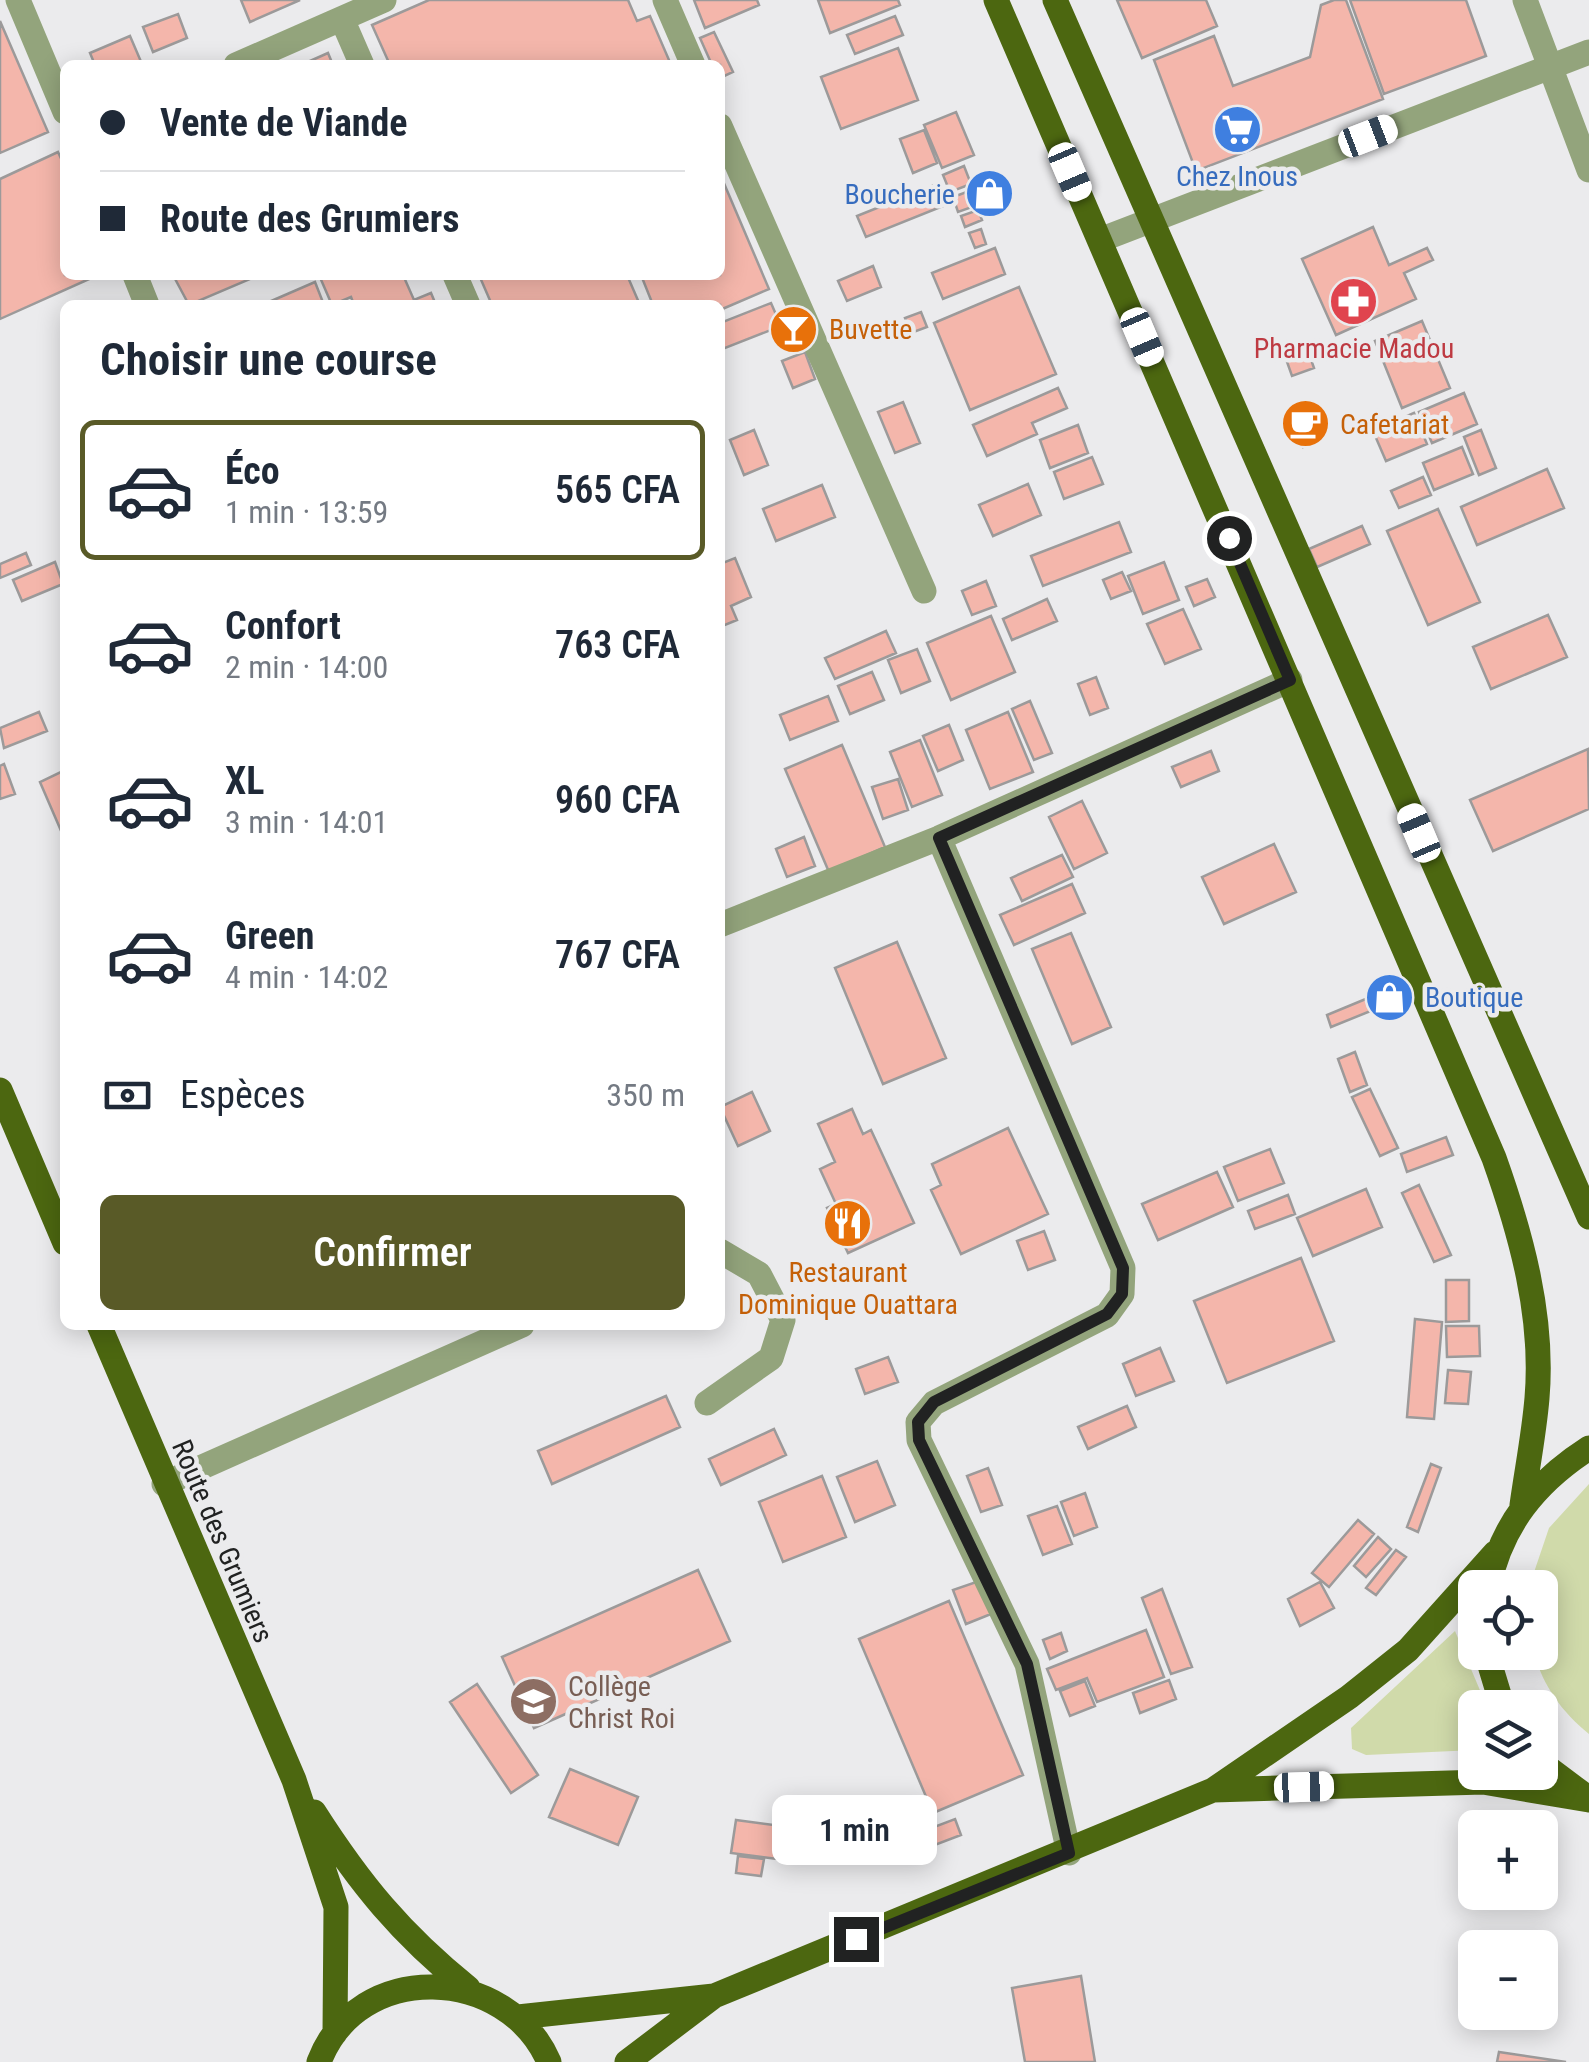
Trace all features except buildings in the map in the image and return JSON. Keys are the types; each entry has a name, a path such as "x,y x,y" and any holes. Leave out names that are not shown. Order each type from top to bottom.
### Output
{"main road":[{"path":"996,0 1487,1140 1523,1241 1538,1395 1522,1505"},
{"path":"1054,0 1589,1217"},
{"path":"0,1090 56,1197"},
{"name":"Route des Grumiers","path":"101,1330 294,1780"},
{"path":"626,2062 714,1996 1069,1853 1213,1790 1349,1697 1408,1650 1495,1554 1522,1505 1552,1473 1589,1448"},
{"path":"1492,1570 1495,1554"},
{"path":"1558,1776 1589,1800"},
{"path":"294,1780 359,1883 412,1943 472,1991 518,2017 549,2062"},
{"path":"294,1780 336,1908 335,2034"},
{"path":"1213,1790 1483,1782 1589,1800"},
{"path":"318,2062 335,2034 363,2008 396,1991 447,1986 472,1991"},
{"path":"518,2017 714,1996"}],"street":[{"path":"18,0 60,100"},
{"path":"247,60 384,0"},
{"path":"665,0 691,60"},
{"path":"1524,0 1589,170"},
{"path":"342,18 360,60"},
{"path":"1100,240 1589,52"},
{"path":"725,137 924,591"},
{"path":"725,924 939,838 1290,680"},
{"path":"939,838 1123,1268 1122,1294 1107,1314 934,1402 918,1422 919,1440 1027,1664 1069,1853"},
{"path":"707,1403 771,1358 783,1320 759,1274 725,1254"},
{"path":"164,1484 511,1330"}],"green space":[{"path":"1589,1484 1589,1734 1558,1702 1558,1690 1551,1690 1540,1670 1558,1670 1558,1570 1535,1570 1549,1528"},
{"path":"1455,1631 1458,1670 1471,1670 1480,1690 1458,1690 1458,1751 1366,1755 1352,1749 1351,1728"}],"place":[{"name":"Chez Inous","path":"1237,129"},
{"name":"Boucherie","path":"990,194"},
{"name":"Pharmacie Madou","path":"1354,301"},
{"name":"Buvette","path":"794,329"},
{"name":"Cafetariat","path":"1305,424"},
{"name":"Boutique","path":"1390,997"},
{"name":"Restaurant Dominique Ouattara","path":"848,1224"},
{"name":"Collège Christ Roi","path":"533,1702"}],"route":[{"path":"856,1939 1069,1853 1027,1664 919,1440 918,1422 934,1402 1107,1314 1122,1294 1123,1268 939,838 1290,680 1229,538"}]}
